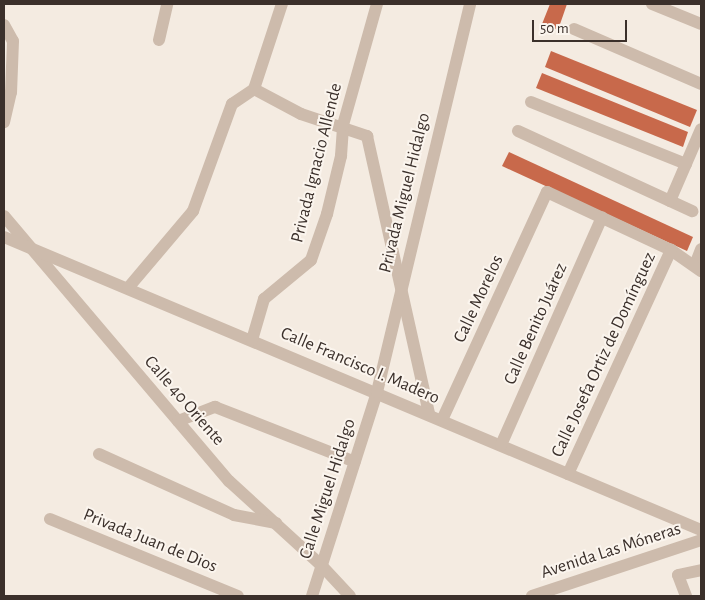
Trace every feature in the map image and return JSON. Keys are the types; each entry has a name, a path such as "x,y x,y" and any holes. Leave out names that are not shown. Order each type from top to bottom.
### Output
{"street":[{"path":"159,40 167,4"},
{"path":"128,288 193,211 232,104 254,89 282,4"},
{"name":"Privada Ignacio Allende","path":"252,340 264,299 311,260 341,156 343,125 377,4"},
{"name":"Privada Miguel Hidalgo","path":"377,392 401,283 470,4"},
{"path":"652,4 701,24"},
{"path":"4,24 13,41 11,92 4,122"},
{"path":"574,29 701,84"},
{"path":"254,89 301,114 343,125 367,136 429,414"},
{"path":"531,102 686,164"},
{"path":"670,201 701,129"},
{"path":"518,131 692,211"},
{"name":"Calle Morelos","path":"442,420 547,192 602,217"},
{"name":"Calle 40 Oriente","path":"4,216 28,247 230,481 322,566 350,596"},
{"path":"602,217 671,250 698,268 701,249"},
{"name":"Calle Benito Juárez","path":"501,446 602,217"},
{"name":"Calle Francisco I. Madero","path":"4,237 377,392 701,530"},
{"name":"Calle Josefa Ortiz de Domínguez","path":"568,474 671,250"},
{"name":"Calle Miguel Hidalgo","path":"312,596 377,392"},
{"path":"178,422 214,407 355,462"},
{"path":"99,454 234,516 276,523"},
{"name":"Privada Juan de Dios","path":"50,519 238,596"},
{"name":"Avenida Las Móneras","path":"532,596 701,540"},
{"path":"686,596 678,575 700,567 701,570"}],"building":[{"path":"550,4 567,4 558,30 542,24"},
{"path":"551,51 697,110 690,127 545,67"},
{"path":"542,73 688,132 683,147 536,88"},
{"path":"509,152 693,237 687,251 502,166"}]}
